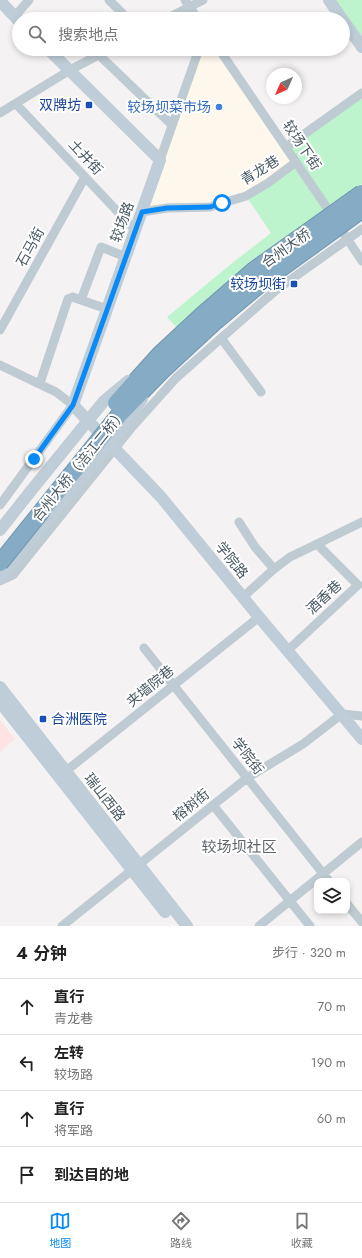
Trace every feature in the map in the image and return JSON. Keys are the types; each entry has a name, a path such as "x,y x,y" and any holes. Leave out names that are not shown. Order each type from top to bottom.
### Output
{"highway":[{"name":"合州大桥","path":"160,354 254,270 362,194"},
{"name":"合州大桥","path":"162,371 216,321 265,280 362,210"},
{"name":"合州大桥（涪江二桥）","path":"0,546 112,407 160,354"},
{"name":"合州大桥（涪江二桥）","path":"0,563 119,415 162,371"}],"main road":[{"path":"329,0 337,12"},
{"path":"0,1 12,13"},
{"path":"350,30 362,47"},
{"path":"55,56 160,160"},
{"name":"较场路","path":"73,405 160,160"},
{"path":"0,530 104,401 160,354"},
{"path":"0,577 126,423 162,371"},
{"name":"学院路","path":"73,405 161,497 287,651 362,739"},
{"name":"瑞山西路","path":"0,687 62,774"},
{"name":"瑞山西路","path":"0,702 62,774 136,867 187,926"},
{"name":"瑞山西路","path":"136,867 177,926"}],"street":[{"path":"21,12 29,0"},
{"path":"109,0 121,12"},
{"path":"176,12 187,4 204,0"},
{"path":"0,114 70,70 97,56"},
{"path":"100,56 172,125"},
{"name":"较场路","path":"160,160 197,56"},
{"name":"较场下街","path":"224,56 362,261"},
{"name":"青龙巷","path":"286,147 362,92"},
{"name":"土井街","path":"16,104 135,230"},
{"name":"青龙巷","path":"142,212 167,208 210,207 246,196 268,183 296,162"},
{"name":"石马街","path":"0,330 85,177"},
{"path":"0,581 13,575 133,426 176,378 276,290 362,228"},
{"path":"81,300 101,248 126,257"},
{"path":"40,383 68,299 72,297 107,309"},
{"path":"221,338 261,392"},
{"path":"0,365 40,383 56,392 73,405 0,505"},
{"path":"238,522 255,547 274,569"},
{"path":"243,598 274,569 290,557 362,522"},
{"name":"酒香巷","path":"287,651 360,585 317,544"},
{"name":"夹墙院巷","path":"62,774 259,617"},
{"name":"学院街","path":"144,648 326,877"},
{"path":"342,714 362,716"},
{"name":"榕树街","path":"62,926 247,778 303,744 342,714"},
{"path":"213,805 310,926"},
{"path":"259,926 290,901 326,877 362,842"},
{"path":"350,908 362,922"}],"shaded area":[{"name":"较场坝菜市场","path":"197,56 224,56 296,162 268,183 210,207 142,212"},
{"path":"0,720 15,739 0,752"}],"green space":[{"path":"329,0 362,0 362,47 350,30 350,12 337,12"},
{"path":"362,93 362,184 320,214 182,334 167,317 271,233 246,196 296,163 286,147"}],"place":[{"name":"双牌坊","path":"89,105"},
{"name":"较场坝菜市场","path":"219,107"},
{"name":"较场坝街","path":"294,284"},
{"name":"合洲医院","path":"43,719"}],"district":[{"name":"较场坝社区","path":"239,847"}],"route":[{"path":"34,459 73,405 142,212 167,208 210,207 222,203"}]}
